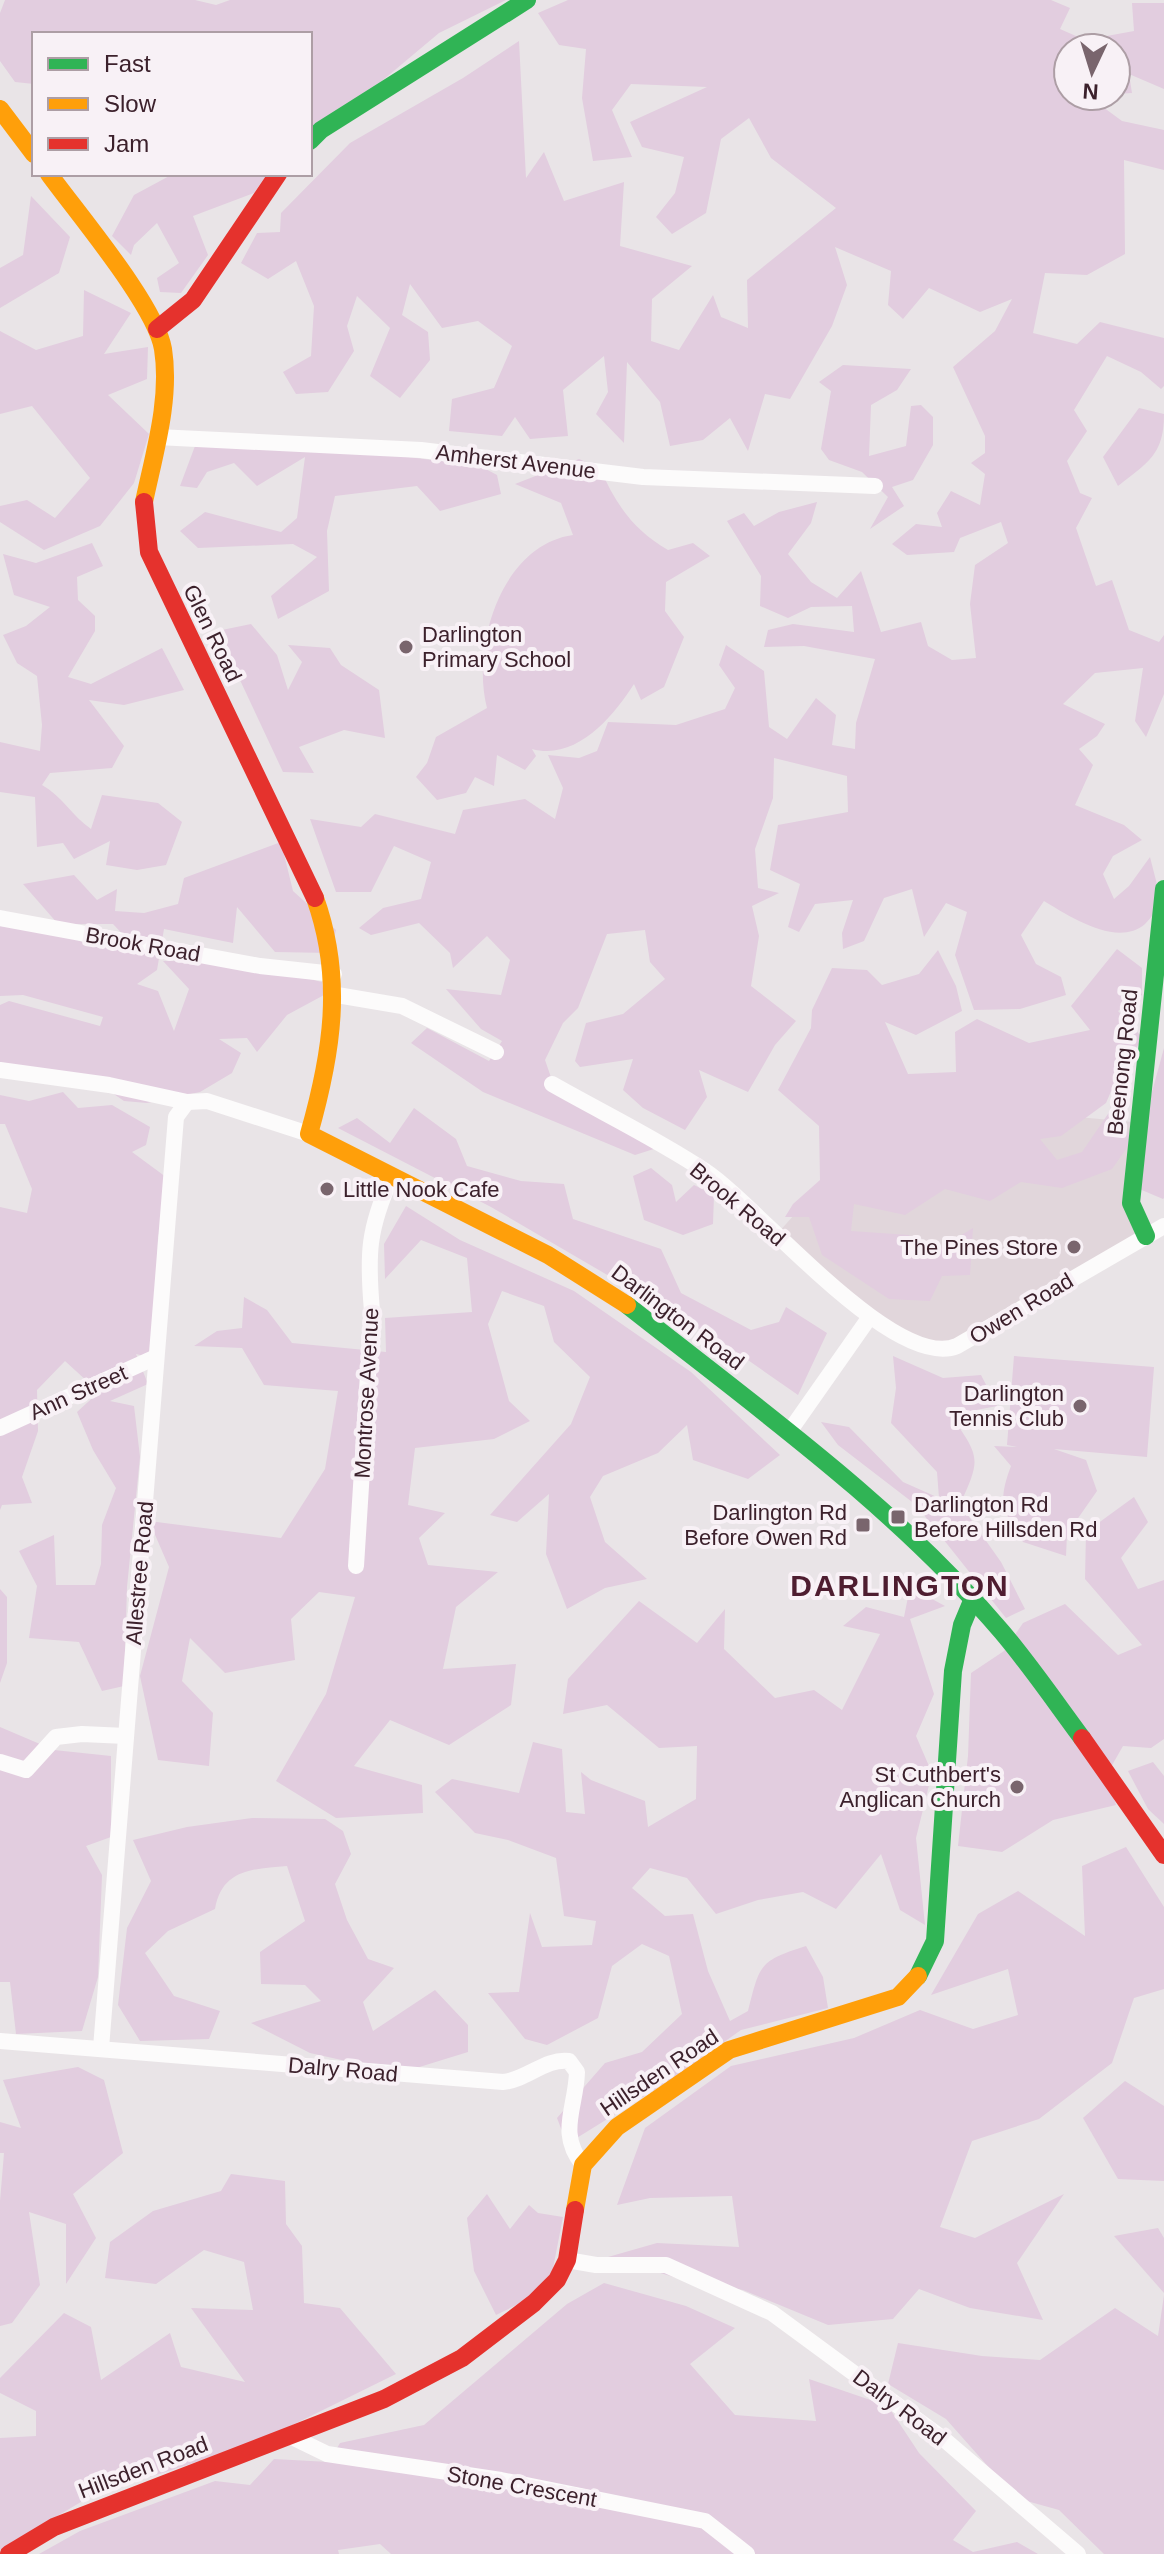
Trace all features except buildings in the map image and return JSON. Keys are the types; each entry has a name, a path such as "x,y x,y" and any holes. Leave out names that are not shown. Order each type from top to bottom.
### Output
{"street":[{"path":"312,139 321,130 527,0"},
{"path":"0,109 32,151"},
{"path":"50,176 157,329 193,300 277,176"},
{"name":"Glen Road","path":"157,329 165,383 144,503 149,552 316,899 328,932 337,995 327,1070 309,1134"},
{"name":"Amherst Avenue","path":"157,437 421,450 643,477 875,486"},
{"name":"Beenong Road","path":"1146,1236 1131,1203 1164,889"},
{"name":"Brook Road","path":"0,918 260,966 334,974"},
{"path":"337,995 402,1006 496,1052"},
{"name":"Darlington Road","path":"0,1070 109,1085 187,1102 207,1101 309,1134 548,1255 616,1297 789,1432 931,1557 1002,1632 1108,1772 1164,1855"},
{"name":"Brook Road","path":"552,1084 707,1172 869,1318"},
{"name":"Allestree Road","path":"101,2048 176,1117 187,1102"},
{"name":"Montrose Avenue","path":"356,1566 372,1311 368,1271 373,1218 392,1176"},
{"name":"Owen Road","path":"869,1318 928,1348 946,1351 1164,1226"},
{"path":"789,1432 869,1318"},
{"name":"Ann Street","path":"0,1428 156,1357"},
{"name":"Hillsden Road","path":"9,2554 54,2527 384,2399 462,2358 534,2303 557,2280 567,2260 583,2165 617,2127 729,2050 898,1997 919,1978 935,1941 953,1671 962,1625 972,1601"},
{"path":"0,1762 26,1770 56,1737 82,1734 126,1736"},
{"name":"Dalry Road","path":"0,2041 503,2082 521,2080 553,2061 569,2061 577,2072 567,2134 573,2153 583,2165"},
{"name":"Dalry Road","path":"567,2260 596,2265 666,2265 772,2313 946,2441 1078,2554"},
{"name":"Stone Crescent","path":"290,2436 327,2454 501,2480 705,2521 747,2554"}],"shaded area":[{"path":"5,0 195,0 216,5 230,0 506,0 439,33 358,101 312,130 312,32 32,32 32,84 15,82 0,61 0,13"},
{"path":"568,0 1051,0 1070,8 1060,29 1067,32 1052,32 1052,112 1110,112 1122,121 1164,130 1164,170 1124,160 1125,254 1087,275 1045,273 1033,333 1077,344 1100,322 1164,338 1164,386 1161,389 1141,372 1107,356 1074,410 1087,431 1067,461 1080,493 1092,498 1076,528 1096,586 1112,580 1129,630 1159,642 1164,635 1164,694 1146,737 1135,721 1143,668 1095,673 1063,704 1105,724 1097,736 1079,749 1093,765 1075,805 1124,825 1142,840 1113,856 1103,874 1114,899 1129,886 1150,857 1162,904 1145,924 1134,931 1121,933 1093,927 1044,901 1021,935 1036,964 1061,977 1066,995 1020,1009 974,1010 955,955 967,912 946,903 924,937 912,889 884,898 864,941 843,949 842,933 853,900 815,904 799,932 788,927 800,884 770,870 778,825 848,812 847,776 774,758 773,798 755,849 758,888 779,893 752,906 759,936 751,986 796,1021 775,1045 748,1092 699,1070 707,1097 685,1130 643,1108 623,1090 633,1059 580,1067 575,1061 586,1023 623,1014 665,979 650,962 645,930 607,934 578,1008 563,1023 545,1060 554,1086 660,1147 635,1155 483,1092 411,1043 427,1028 489,1061 502,1041 481,1029 446,989 501,995 510,960 487,936 453,968 450,953 419,923 371,935 359,928 383,908 421,899 431,862 394,846 371,892 336,892 310,819 361,827 375,814 455,834 463,810 525,799 555,819 563,788 548,755 579,758 597,751 608,722 676,725 725,709 735,688 719,665 726,645 764,671 769,727 787,739 816,698 836,715 832,745 855,749 856,723 875,659 804,646 764,647 768,630 793,624 854,632 852,606 811,607 788,618 760,606 761,576 727,521 744,513 754,526 779,512 817,502 811,523 788,554 811,582 837,598 861,571 881,632 921,622 928,646 952,660 976,658 970,604 975,565 1008,543 1001,522 960,538 954,552 907,555 892,544 916,524 942,527 937,513 951,491 980,505 985,474 971,463 985,453 985,436 953,367 995,331 1012,299 980,312 929,288 903,319 888,305 891,271 835,247 847,285 832,326 790,399 765,394 748,451 730,418 703,440 670,446 660,402 627,362 624,443 596,414 608,392 604,356 563,390 568,436 530,439 515,417 502,436 449,431 452,399 494,388 512,346 478,321 442,328 410,284 402,315 428,332 430,360 400,398 370,376 390,328 357,296 347,326 354,351 328,392 296,394 283,372 311,356 314,306 296,261 268,279 241,263 257,233 280,232 281,213 350,143 463,78 519,41 526,178 544,152 564,201 624,182 620,246 692,266 652,299 651,341 679,350 713,295 721,317 748,328 747,280 836,208 771,158 749,118 721,139 706,213 672,234 656,217 675,193 684,157 642,147 630,122 707,87 631,84 612,110 632,157 593,161 582,98 586,49 559,45 538,13"},
{"path":"1132,3 1164,3 1164,89 1132,75 1132,32 1129,32 1134,31"},
{"path":"169,176 266,176 254,193 193,216 208,255 181,293 160,292 157,278 179,263 157,223 134,245 131,255 112,236 134,195"},
{"path":"31,196 70,237 59,273 0,308 0,268 23,255"},
{"path":"84,290 131,313 104,354 148,347 147,379 108,395 149,434 134,483 100,526 44,550 0,522 0,506 27,500 55,518 90,478 32,406 0,414 0,331 36,350 83,336"},
{"path":"843,365 911,369 897,390 871,405 869,456 906,446 911,406 921,405 933,417 933,445 913,480 892,487 904,506 870,529 888,497 862,472 829,460 821,449 831,391 819,382"},
{"path":"1139,408 1164,414 1161,439 1146,463 1118,486 1103,457"},
{"path":"296,443 480,466 497,475 501,494 440,511 417,486 335,496 327,531 329,591 278,619 271,596 317,557 293,544 198,548 180,531 205,512 281,532 297,518 305,457 257,486 234,463 207,472 197,488 180,486 195,446"},
{"path":"579,459 600,468 626,515 645,534 668,550 693,543 710,556 666,582 665,611 684,637 664,687 641,700 634,684 604,722 578,742 564,749 532,749 536,756 525,770 497,755 494,786 475,777 466,793 437,800 416,777 427,763 436,737 487,708 483,683 484,657 488,629 497,602 510,578 527,558 548,543 573,535 561,503 515,484"},
{"path":"92,543 103,566 77,577 78,600 95,616 95,631 68,677 91,684 162,648 184,690 124,705 89,700 124,746 112,768 50,773 42,785 91,829 102,795 158,803 182,822 166,865 137,870 106,865 110,841 74,859 63,843 37,847 35,797 0,792 0,742 40,751 42,725 37,676 17,663 3,635 26,626 50,607 14,595 3,554 36,563"},
{"path":"251,624 277,655 288,690 302,662 288,645 330,648 341,665 379,690 385,738 344,730 299,747 314,773 283,772 217,631"},
{"path":"281,842 293,891 336,930 330,953 275,952 237,907 233,943 164,929 157,970 137,984 158,991 174,1031 189,989 163,961 230,960 322,982 324,995 287,1015 257,1052 247,1038 219,1039 241,1053 232,1073 200,1092 147,1103 124,1101 92,1079 0,1068 0,1005 9,1001 100,1026 103,1017 23,995 0,996 0,920 19,918 88,944 130,942 113,924 58,924 23,884 74,875 97,900 117,889 115,911 144,913 178,904 184,878"},
{"path":"1117,949 1142,968 1142,995 1118,1011 1143,1038 1118,1075 1106,1103 1061,1136 1040,1139 1057,1160 1082,1152 1110,1111 1133,1139 1112,1169 1062,1188 1021,1182 990,1201 945,1189 905,1215 854,1204 851,1231 909,1235 914,1247 927,1256 973,1228 970,1275 942,1276 930,1301 889,1299 822,1255 809,1217 785,1217 793,1204 820,1180 819,1126 778,1090 811,1028 812,1010 832,968 867,970 882,985 919,974 938,950 956,986 962,1011 916,1035 885,1022 908,1074 956,1072 955,1032 977,1019 1029,1043 1090,1030 1071,1006"},
{"path":"1164,1048 1163,1199 1137,1188 1149,1103"},
{"path":"63,1092 78,1108 112,1105 150,1127 146,1145 132,1152 170,1180 158,1238 153,1358 136,1354 148,1384 110,1401 134,1406 140,1457 127,1587 124,1686 102,1691 79,1642 29,1638 37,1586 19,1551 54,1535 56,1585 95,1585 101,1564 102,1525 116,1488 93,1450 77,1412 99,1392 65,1361 37,1390 38,1431 22,1477 32,1503 2,1505 0,1510 0,1207 27,1213 32,1189 5,1124 0,1124 0,1095 29,1101"},
{"path":"896,1100 1132,1122 1142,1234 942,1353 879,1321 778,1233"},
{"path":"414,1108 456,1139 467,1166 521,1181 564,1184 573,1219 661,1249 681,1293 751,1330 779,1322 786,1307 827,1333 798,1395 722,1342 491,1207 338,1128 357,1118 390,1143"},
{"path":"651,1168 672,1185 676,1202 694,1185 714,1195 713,1224 683,1235 644,1220 633,1176"},
{"path":"406,1206 460,1240 574,1291 691,1372 780,1455 748,1479 693,1460 687,1425 658,1453 603,1476 590,1497 605,1542 647,1579 605,1588 567,1609 546,1554 549,1494 517,1522 490,1515 571,1424 590,1377 554,1342 544,1306 502,1291 488,1324 509,1401 530,1421 494,1439 415,1448 408,1505 445,1513 419,1538 428,1565 498,1572 456,1607 443,1669 516,1664 511,1705 449,1745 390,1720 354,1766 422,1785 423,1813 336,1818 276,1781 326,1694 355,1597 319,1592 291,1619 295,1660 225,1673 190,1638 182,1681 213,1713 209,1766 158,1760 140,1676 169,1567 149,1521 281,1538 325,1469 338,1391 264,1385 242,1348 194,1346 217,1331 242,1328 244,1297 267,1310 292,1343 386,1352 385,1318 472,1312 467,1258 421,1240 385,1279 384,1244"},
{"path":"893,1356 943,1378 981,1375 997,1406 951,1415 972,1449 974,1458 972,1476 960,1504 1001,1562 1025,1609 1006,1618 916,1505 838,1445 821,1422 849,1427 903,1482 939,1498 937,1472 891,1423 896,1388"},
{"name":"Darlington Tennis Club","path":"1014,1356 1154,1367 1147,1457 1054,1449 1086,1460 1097,1491 1067,1534 1066,1556 1023,1542 1004,1506 1004,1489 1011,1466 994,1446 1017,1447 1007,1445"},
{"path":"1134,1497 1148,1522 1121,1558 1138,1589 1164,1580 1164,1739 1151,1748 1123,1746 1107,1774 1116,1805 1053,1820 1002,1852 958,1846 968,1756 971,1673 1004,1651 1023,1623 1065,1604 1118,1655 1142,1645 1085,1579 1086,1532"},
{"path":"910,1587 945,1606 910,1619 934,1694 916,1736 932,1773 916,1838 925,1925 900,1910 881,1854 836,1909 803,1892 758,1900 716,1914 687,1878 650,1868 632,1888 665,1916 693,1914 708,1971 730,2021 748,2011 764,1966 779,1956 806,1946 823,1977 828,2008 741,2030 672,2079 567,2144 557,2118 605,2063 642,2052 682,2014 669,1956 642,1944 612,1966 598,2018 547,2045 525,2039 488,1993 519,1992 530,1913 542,1947 592,1945 596,1921 564,1916 556,1858 508,1840 475,1833 435,1792 452,1779 519,1793 533,1742 562,1749 566,1812 585,1814 581,1772 591,1780 645,1801 648,1827 696,1799 697,1746 659,1748 607,1705 563,1714 568,1679 639,1601 697,1643 725,1609 724,1649 775,1698 814,1690 842,1710 880,1634 843,1626 866,1607 904,1617"},
{"path":"0,1589 7,1597 7,1663 0,1683"},
{"path":"0,1727 54,1750 111,1756 111,1837 86,1846 102,1875 98,1977 82,2031 16,2034 10,1982 0,1982"},
{"path":"1153,1762 1164,1776 1164,1824 1148,1809 1128,1771"},
{"path":"252,1818 325,1819 343,1831 351,1854 335,1884 347,1920 368,1959 394,1968 363,2002 373,2031 435,1990 468,2025 468,2052 400,2073 310,2053 251,2023 321,2001 305,1985 261,1984 260,1952 305,1921 287,1866 251,1870 232,1879 224,1886 215,1909 168,1931 145,1953 174,1996 220,2011 209,2039 140,2041 118,2005 127,1928 151,1881 133,1840 187,1827"},
{"path":"1126,1847 1164,1907 1164,1989 1134,1998 1112,2063 1039,2119 972,2141 940,2227 975,2238 1064,2194 1017,2263 1043,2320 970,2308 919,2289 893,2319 828,2325 743,2290 680,2279 608,2257 657,2243 739,2247 732,2196 650,2198 617,2205 645,2128 731,2066 854,2038 920,2010 973,2029 1018,2015 1008,1969 931,1995 978,1914 1018,1891 1085,1936 1082,1866"},
{"path":"78,2067 104,2080 123,2153 73,2194 96,2238 66,2284 66,2224 29,2212 40,2285 12,2323 0,2326 0,2201 4,2153 0,2153 0,2122 21,2128 3,2080"},
{"path":"1125,2081 1164,2106 1164,2181 1118,2179 1083,2118"},
{"path":"231,2174 285,2181 286,2224 302,2246 304,2303 340,2308 396,2374 258,2442 91,2496 0,2550 0,2438 36,2436 36,2411 0,2393 0,2378 64,2313 91,2327 101,2380 170,2333 181,2367 245,2382 191,2308 253,2310 244,2262 204,2250 156,2284 105,2278 110,2242 153,2211 221,2191"},
{"path":"487,2194 510,2229 529,2205 538,2213 563,2217 549,2289 496,2315 474,2271 467,2218"},
{"path":"1158,2228 1164,2238 1164,2293 1114,2236"},
{"path":"604,2283 686,2306 735,2328 690,2364 735,2415 816,2421 809,2379 888,2406 919,2453 976,2511 953,2540 973,2552 1017,2542 1038,2554 391,2554 380,2544 338,2550 339,2554 39,2554 80,2531 215,2481 250,2485 274,2459 329,2462 340,2443 424,2425 567,2304"},
{"path":"1164,2295 1164,2554 1104,2554 1059,2510 1016,2498 946,2419 888,2384 898,2343 982,2356 1040,2360 1115,2308 1158,2336"}],"traffic: fast":[{"path":"312,139 321,130 527,0"},
{"path":"1146,1236 1131,1203 1164,889"},
{"path":"627,1305 823,1460 916,1542 1002,1632 1082,1738"},
{"path":"918,1976 935,1941 953,1671 962,1625 972,1601"}],"traffic: slow":[{"path":"0,109 32,151"},
{"path":"51,176 132,285 157,331 163,349 163,407 144,502"},
{"path":"315,898 330,958 332,1016 324,1074 309,1134 548,1255 627,1305"},
{"path":"575,2210 583,2165 617,2127 729,2050 898,1997 918,1976"}],"traffic: jam":[{"path":"157,329 193,300 277,176"},
{"path":"144,502 149,552 315,898"},
{"path":"1082,1738 1164,1855"},
{"path":"9,2554 54,2527 384,2399 462,2358 534,2303 557,2280 567,2260 575,2210"}],"place":[{"name":"Darlington Primary School","path":"406,647"},
{"name":"Little Nook Cafe","path":"327,1189"},
{"name":"The Pines Store","path":"1074,1247"},
{"name":"Darlington Tennis Club","path":"1080,1406"},
{"name":"Darlington Rd Before Hillsden Rd","path":"898,1517"},
{"name":"Darlington Rd Before Owen Rd","path":"863,1525"},
{"name":"St Cuthbert's Anglican Church","path":"1017,1787"}],"district":[{"name":"DARLINGTON","path":"900,1586"}]}
